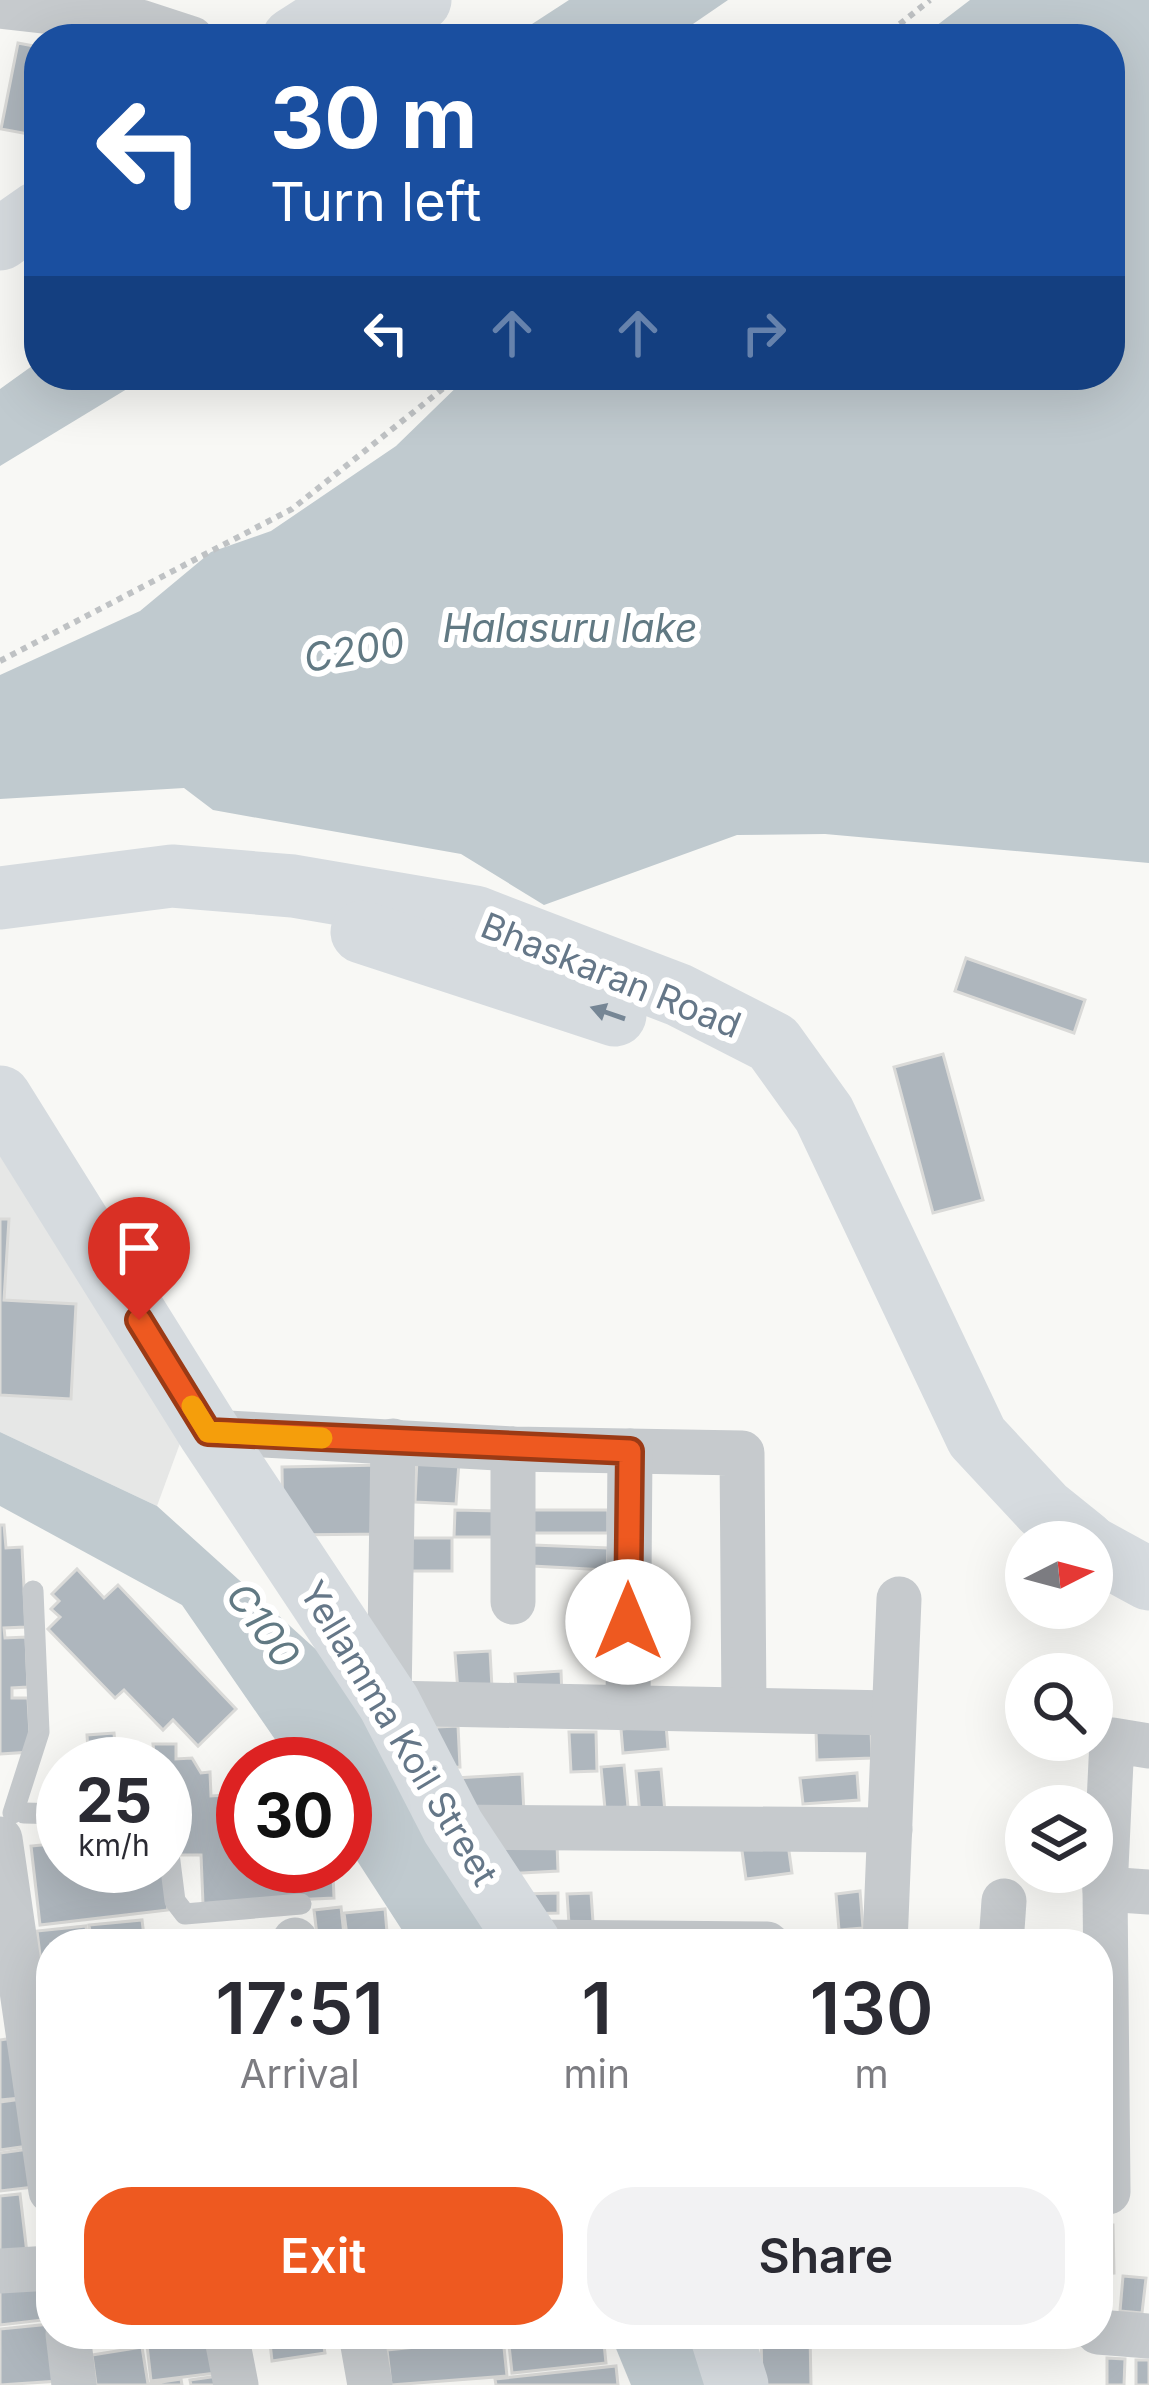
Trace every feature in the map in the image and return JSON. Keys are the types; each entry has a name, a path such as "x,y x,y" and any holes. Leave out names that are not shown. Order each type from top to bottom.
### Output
{"main road":[{"path":"316,24 354,0"},
{"path":"384,24 420,0"},
{"name":"Bhaskaran Road","path":"0,898 172,876 343,893 475,917 682,1018 761,1085 804,1142 900,1358 955,1460 1012,1521"},
{"name":"Bhaskaran Road","path":"0,930 172,910 287,919 349,929 773,1043 824,1114 977,1437 1060,1521"},
{"name":"Yellamma Koil Street","path":"0,1096 208,1432 389,1703 453,1827 521,1929"},
{"path":"1113,1559 1149,1579"},
{"path":"1113,1601 1149,1620"},
{"path":"726,2349 737,2385"}],"street":[{"path":"0,6 142,11"},
{"path":"208,1432 513,1449 742,1453 744,1709"},
{"path":"393,1441 389,1703 892,1713"},
{"path":"513,1449 513,1602"},
{"path":"628,1707 630,1451"},
{"path":"886,1929 899,1599"},
{"path":"1118,2193 1127,1890 1112,1739 1149,1746"},
{"path":"20,1818 13,2004 36,2117"},
{"path":"453,1827 890,1830"},
{"path":"0,2271 36,2269"},
{"path":"1113,2333 1149,2336"},
{"path":"70,2349 74,2385"},
{"path":"229,2349 236,2385"},
{"path":"364,2349 370,2385"}],"lane":[{"path":"20,1818 39,1732 33,1591"},
{"path":"174,1893 185,1913 297,1929"}],"path":[{"path":"900,24 930,0"},
{"path":"0,661 292,509 441,390"}],"shaded area":[{"path":"0,1143 182,1438 157,1506 0,1432"}],"water":[{"path":"569,0 728,0 693,24 532,24"},
{"name":"Halasuru lake","path":"970,0 1149,0 1149,863 825,834 737,835 544,905 461,854 213,810 184,788 0,799 0,675 140,611 211,552 271,531 396,446 454,390 1125,390 1125,24 939,24"},
{"path":"24,372 24,390 125,390 0,466 0,389"},
{"name":"C100","path":"0,1432 157,1506 331,1663 490,1929 401,1929 372,1884 372,1737 273,1737 182,1605 0,1506"},
{"path":"616,2349 702,2349 717,2385 631,2385"}],"building":[{"path":"18,43 24,44 24,133 1,129"},
{"path":"966,958 1085,1000 1074,1033 955,991"},
{"path":"943,1054 983,1200 933,1213 894,1067"},
{"path":"0,1219 9,1219 4,1300 76,1304 71,1399 0,1395"},
{"path":"417,1459 459,1462 456,1504 415,1502"},
{"path":"384,1465 385,1534 283,1535 282,1467"},
{"path":"455,1510 498,1511 498,1537 454,1537"},
{"path":"529,1510 608,1510 608,1533 529,1533"},
{"path":"0,1525 4,1525 6,1548 22,1547 26,1627 4,1628 5,1638 26,1637 28,1687 12,1688 12,1698 28,1698 31,1752 0,1754"},
{"path":"404,1538 452,1538 452,1571 404,1571"},
{"path":"533,1545 608,1548 607,1570 532,1566"},
{"path":"77,1569 104,1598 118,1585 236,1709 198,1746 173,1720 163,1730 124,1690 115,1698 48,1629 60,1617 51,1609 59,1601 52,1594"},
{"path":"575,1612 612,1612 612,1647 575,1646"},
{"path":"490,1651 492,1688 458,1691 455,1653"},
{"path":"561,1671 562,1697 517,1700 515,1674"},
{"path":"666,1725 668,1749 623,1753 621,1729"},
{"path":"458,1726 460,1767 438,1768 436,1727"},
{"path":"871,1729 872,1758 817,1760 816,1731"},
{"path":"569,1732 596,1732 597,1771 571,1772"},
{"path":"192,1758 201,1773 210,1772 211,1796 216,1796 216,1893 334,1893 334,1898 203,1904 201,1855 192,1855"},
{"path":"624,1765 628,1807 605,1809 601,1767"},
{"path":"661,1769 665,1812 640,1815 636,1771"},
{"path":"857,1773 859,1800 803,1804 800,1778"},
{"path":"522,1774 524,1813 459,1817 456,1778"},
{"path":"787,1837 792,1873 746,1879 741,1844"},
{"path":"557,1844 558,1871 502,1874 501,1847"},
{"path":"31,1846 36,1846 36,1890"},
{"path":"860,1891 863,1928 839,1929 836,1894"},
{"path":"36,1893 166,1893 168,1910 40,1925"},
{"path":"558,1893 558,1913 525,1914 524,1894"},
{"path":"591,1893 593,1922 569,1924 567,1894"},
{"path":"341,1907 343,1929 316,1929 314,1910"},
{"path":"385,1909 387,1929 346,1929 344,1913"},
{"path":"142,1920 143,1929 90,1929 89,1925"},
{"path":"13,2038 21,2098 0,2100 0,2040"},
{"path":"22,2099 28,2146 0,2150 0,2102"},
{"path":"29,2149 34,2187 0,2191 0,2153"},
{"path":"20,2194 27,2253 0,2256 0,2196"},
{"path":"1123,2276 1146,2278 1142,2313 1120,2311"},
{"path":"36,2280 36,2321 0,2325 0,2284"},
{"path":"36,2325 36,2349 55,2349 59,2381 0,2385 0,2329"},
{"path":"142,2349 148,2384 181,2379 182,2385 96,2385 92,2355"},
{"path":"147,2349 214,2349 216,2373 151,2381"},
{"path":"271,2349 324,2349 325,2353 272,2361"},
{"path":"504,2349 507,2376 391,2385 387,2350"},
{"path":"509,2349 605,2349 606,2363 512,2373"},
{"path":"761,2349 810,2349 811,2385 762,2385"},
{"path":"1107,2358 1125,2359 1124,2385 1107,2385"},
{"path":"1136,2360 1149,2360 1149,2385 1136,2385"},
{"path":"616,2366 618,2385 496,2385 495,2379"},
{"path":"218,2376 219,2385 191,2385 190,2380"}],"slow traffic":[{"path":"192,1406 208,1432 322,1438"}],"route":[{"path":"139,1320 208,1432 630,1451 628,1622"}],"water label":[{"name":"C200","path":"354,650"}]}
